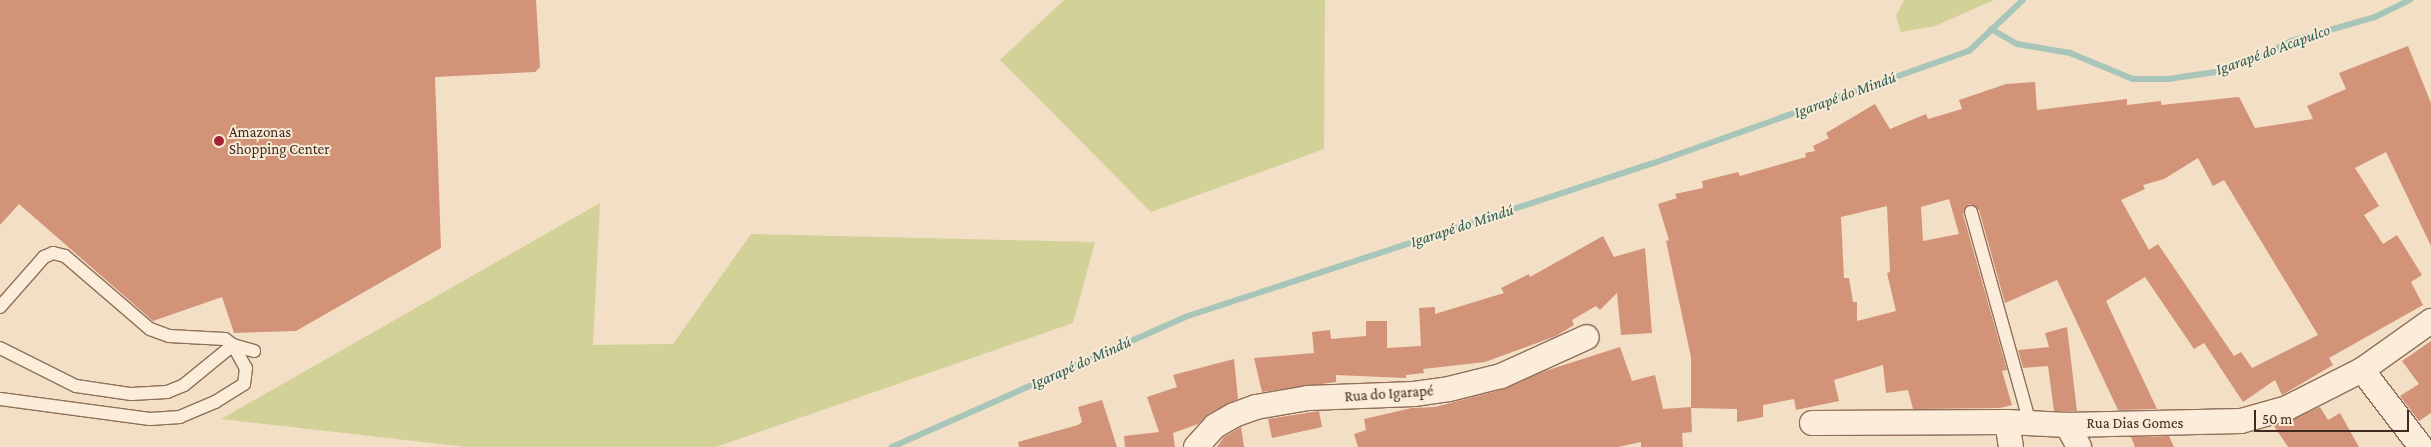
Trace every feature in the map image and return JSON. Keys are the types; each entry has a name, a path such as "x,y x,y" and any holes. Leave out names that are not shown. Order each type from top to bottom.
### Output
{"street":[{"name":"Rua Dias Gomes","path":"1812,423 2199,424 2256,418 2287,408 2362,370 2431,321"},
{"name":"Rua do Igarapé","path":"1196,447 1215,426 1256,407 1308,398 1414,394 1449,389 1501,376 1587,337"},
{"path":"2362,370 2421,447"},
{"path":"2011,447 2018,423"},
{"path":"2068,425 2079,447"}],"lane":[{"path":"1971,212 2018,423"},
{"path":"0,307 36,265 53,253 75,262 150,329 169,336 215,336 233,345 254,351"},
{"path":"0,348 76,386 131,394 167,392 184,385 233,345"},
{"path":"0,399 142,418 180,417 215,402 244,384 246,368 233,345"}],"green space":[{"path":"1064,0 1325,0 1324,149 1151,212 1000,60"},
{"path":"1904,0 1994,0 1935,26 1901,32 1896,16"},
{"path":"600,203 593,345 673,344 751,234 1095,242 1073,323 716,447 467,447 221,419"}],"building":[{"name":"Amazonas Shopping Center","path":"0,0 536,0 540,67 535,72 435,77 441,248 296,331 234,333 222,297 153,321 19,204 0,225"},
{"path":"2408,46 2431,103 2431,246 2386,152 2355,168 2379,206 2364,215 2383,244 2397,235 2422,275 2411,282 2423,305 2329,358 2333,365 2282,395 2275,380 2243,402 2204,343 2194,349 2145,277 2106,301 2157,409 2118,410 2057,280 2005,303 1979,210 1969,204 1963,214 2007,370 2002,371 2012,405 2000,408 1913,409 1908,390 1886,393 1883,365 1834,380 1839,401 1796,410 1794,399 1763,405 1763,417 1737,422 1737,409 1691,408 1691,357 1666,241 1669,240 1658,204 1677,198 1675,194 1703,188 1702,181 1738,172 1740,176 1806,157 1805,153 1815,151 1813,146 1829,138 1826,133 1875,104 1890,129 1926,114 1928,119 1962,109 1959,100 2006,84 2035,82 2037,110 2127,99 2127,105 2161,101 2161,105 2239,97 2255,128 2313,119 2307,106 2346,89 2339,73","holes":["2198,158 2213,186 2224,180 2318,335 2252,368 2241,352 2234,356 2158,244 2149,250 2121,200 2145,189 2143,185 2164,179","1949,199 1959,234 1923,241 1921,207","1887,206 1890,272 1887,273 1896,311 1857,321 1857,302 1853,302 1849,278 1844,278 1841,217"]},
{"path":"1603,236 1614,257 1645,248 1652,333 1621,335 1617,293 1600,310 1596,306 1572,320 1574,325 1556,336 1485,362 1423,369 1424,373 1406,375 1406,378 1336,375 1336,382 1262,392 1254,358 1314,353 1312,332 1330,330 1331,339 1366,336 1366,321 1387,321 1387,348 1421,346 1419,308 1435,307 1435,314 1504,293 1501,288 1529,274 1530,277"},
{"path":"2067,327 2077,411 2054,411 2048,366 2023,368 2018,350 2049,347 2045,333"},
{"path":"2431,341 2431,413 2419,421 2400,396 2419,384 2402,361"},
{"path":"1620,347 1632,381 1655,375 1663,409 1691,407 1692,432 1682,433 1683,447 1641,447 1641,442 1618,447 1358,447 1354,434 1366,430 1364,419 1412,408 1435,407 1504,389 1542,372"},
{"path":"1234,359 1238,399 1208,414 1198,424 1173,433 1175,447 1125,447 1124,436 1159,432 1147,397 1177,387 1173,375"},
{"path":"1102,400 1117,447 1019,447 1018,442 1078,425 1082,422 1078,407"},
{"path":"2320,407 2328,420 2340,413 2359,447 2288,447 2274,426"},
{"path":"1319,411 1322,427 1272,438 1268,419"},
{"path":"1241,427 1244,447 1217,447 1224,437"},
{"path":"2169,436 2174,447 2135,447 2131,437"}],"waterway":[{"name":"Igarapé do Mindú","path":"892,447 1185,317 1651,164 1969,51 2023,0"},
{"name":"Igarapé do Acapulco","path":"1991,29 2017,44 2070,53 2133,79 2168,79 2222,71 2261,57 2291,41 2375,17 2410,0"}],"place":[{"name":"Amazonas Shopping Center","path":"219,141"}]}
